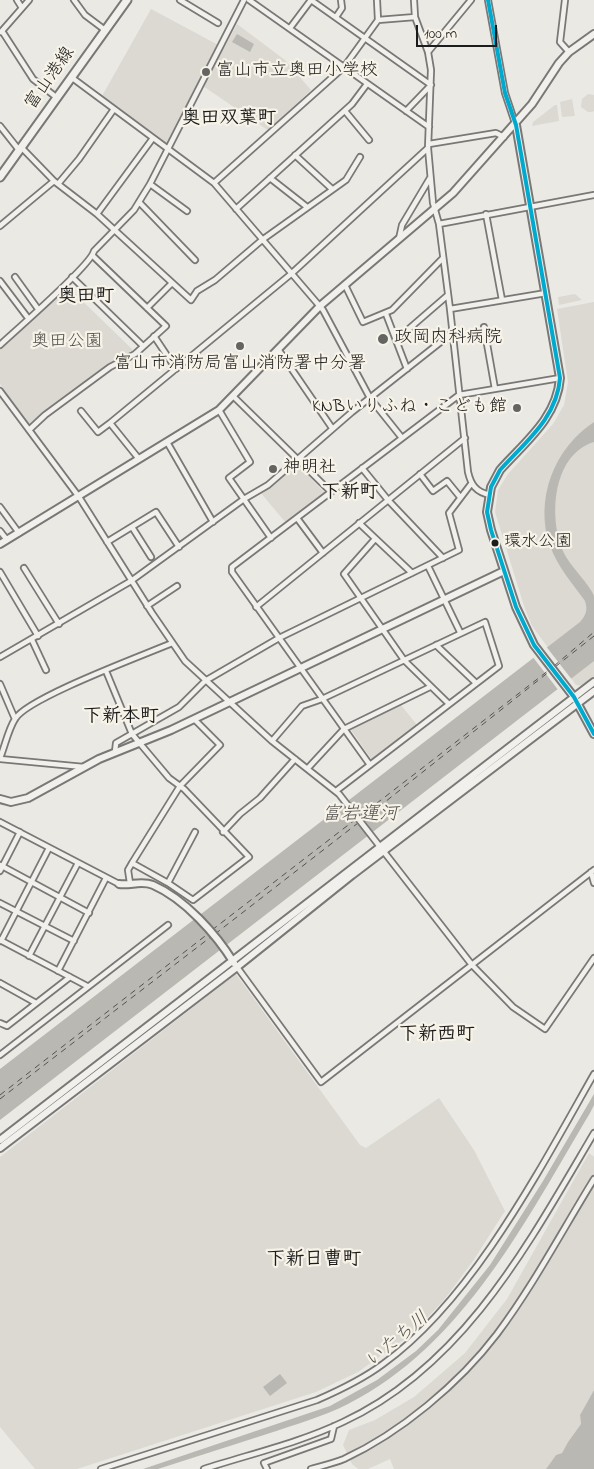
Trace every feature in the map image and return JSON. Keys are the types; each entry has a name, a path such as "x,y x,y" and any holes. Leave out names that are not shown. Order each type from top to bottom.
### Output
{"main road":[{"name":"富山港線","path":"0,177 126,0"}],"street":[{"path":"18,0 22,8"},
{"path":"29,0 1,32 33,79 56,97"},
{"path":"74,0 85,15 105,30"},
{"path":"180,0 218,23"},
{"path":"0,345 93,256 94,251 139,202 169,150 244,0"},
{"path":"249,0 429,127"},
{"path":"290,28 311,0 431,85"},
{"path":"336,17 342,8 341,0"},
{"path":"214,183 344,66 378,20 377,0"},
{"path":"414,0 416,17 428,52 431,85 428,146 434,209 438,224 450,309 471,484 477,490 490,494"},
{"path":"428,52 471,0"},
{"path":"488,0 505,93 516,125 560,378 559,395 553,409 543,424 500,470 490,494 488,512 491,530 521,622 534,645 576,700 594,734"},
{"path":"565,0 560,42 569,52"},
{"path":"378,20 416,17"},
{"path":"0,544 218,410 320,306 453,193 516,125 541,92 559,63 569,52 594,34"},
{"path":"71,76 214,183 320,306 370,398 402,438"},
{"path":"236,209 345,111 367,84"},
{"path":"406,111 431,85"},
{"path":"0,226 56,183 80,159 114,109"},
{"path":"345,111 369,140"},
{"path":"0,126 56,183 97,214 191,300 197,291 215,280 262,240 346,180 360,157"},
{"path":"81,412 98,432 110,423 291,274 428,146 496,133 504,138"},
{"path":"97,214 153,138"},
{"path":"295,155 332,189"},
{"path":"399,239 402,224 431,177"},
{"path":"270,178 307,207"},
{"path":"150,184 187,211"},
{"path":"438,224 594,195"},
{"path":"139,202 194,260"},
{"path":"486,214 502,300"},
{"path":"29,430 45,415 110,367 134,354 142,345 166,326 93,256"},
{"path":"345,285 363,322 386,314 443,258"},
{"path":"15,277 38,309"},
{"path":"72,277 142,345"},
{"path":"0,280 28,318"},
{"path":"147,308 172,282"},
{"path":"450,309 546,293"},
{"path":"396,340 448,296"},
{"path":"386,314 407,369"},
{"path":"484,327 495,389"},
{"path":"0,657 131,581 244,499 268,485 332,428 452,333"},
{"path":"154,336 176,368"},
{"path":"278,349 332,428"},
{"path":"370,765 256,607 232,572 232,567 459,395 560,378"},
{"path":"0,391 79,497 172,643 205,681 228,702 272,741 336,791 383,848 472,965 513,1007 545,1029 594,958"},
{"path":"233,396 331,492"},
{"path":"218,410 250,462 229,478 271,538"},
{"path":"110,423 139,459"},
{"path":"256,607 465,438"},
{"path":"167,442 213,522"},
{"path":"362,468 388,500 443,558"},
{"path":"420,474 433,491 446,481 460,497"},
{"path":"115,752 116,743 180,707 205,681 278,638 459,550 449,513 471,484"},
{"path":"0,507 19,533"},
{"path":"108,542 156,512 179,548"},
{"path":"297,518 323,553"},
{"path":"360,523 412,573"},
{"path":"132,527 151,557"},
{"path":"0,531 7,540"},
{"path":"376,538 344,574 404,660 449,704"},
{"path":"428,566 460,632"},
{"path":"24,568 59,624"},
{"path":"0,799 11,802 28,798 115,752 194,719 504,571"},
{"path":"0,572 38,636"},
{"path":"147,606 177,586"},
{"path":"272,741 302,706 322,699 460,632 485,622 499,666 336,791"},
{"path":"32,640 46,670"},
{"path":"84,767 0,758 15,719 56,691 172,643"},
{"path":"436,645 476,684"},
{"path":"106,671 132,734 169,778 180,786 249,857 193,900 168,883 132,863"},
{"path":"0,1148 383,848 576,700 594,682"},
{"path":"0,684 15,719"},
{"path":"308,768 344,729 430,687"},
{"path":"576,700 594,691"},
{"path":"130,883 128,870 180,786 220,745 194,719"},
{"path":"223,832 240,814 260,798 295,759"},
{"path":"0,822 119,884 152,885 185,907 228,953 321,1082 593,871"},
{"path":"20,832 1,868 32,882 88,913"},
{"path":"168,883 195,832"},
{"path":"49,848 1,940 87,986"},
{"path":"29,956 78,863"},
{"path":"593,871 594,883"},
{"path":"58,971 106,878"},
{"path":"0,902 74,941"},
{"path":"0,1055 168,925"},
{"path":"0,1140 235,964"},
{"path":"0,1023 7,1026 70,977"},
{"path":"0,983 36,1003"},
{"path":"101,1469 317,1400 343,1389 385,1362 420,1333 473,1271 542,1165 594,1074"},
{"path":"204,1469 334,1426 368,1409 401,1388 446,1348 472,1321 521,1252 594,1133"},
{"path":"311,1469 343,1459 377,1440 440,1394 472,1364 517,1305 594,1180"},
{"path":"267,1469 264,1463 331,1439 334,1426"}],"shaded area":[{"name":"富山市立奥田小学校","path":"151,9 224,48 237,24 285,60 311,90 269,131 200,84 167,145 102,96"},
{"path":"588,94 594,95 594,111 592,112 588,112 581,107 582,99"},
{"path":"572,99 575,116 562,117 560,102"},
{"path":"557,105 559,121 532,126 533,122"},
{"name":"奥田公園","path":"67,286 133,350 106,366 29,425 0,384 0,350"},
{"path":"575,294 582,300 559,305 558,297"},
{"path":"594,302 594,679 584,686 576,685 532,626 495,512 498,490 508,474 553,424 564,405 568,382 557,309"},
{"path":"295,462 325,493 286,523 260,492 273,484"},
{"path":"401,705 417,725 372,760 351,730"},
{"path":"236,974 360,1145 366,1148 439,1098 474,1150 505,1211 473,1261 444,1300 413,1333 358,1372 316,1392 77,1469 35,1469 0,1427 0,1157"},
{"path":"589,1153 594,1157 594,1390 580,1415 581,1424 562,1453 556,1455 546,1469 394,1469 390,1459 368,1469 358,1469 352,1464 343,1445 349,1430 375,1420 414,1397 465,1353 507,1299"}],"water":[{"path":"237,34 254,44 250,52 232,42"},
{"name":"富岩運河","path":"594,422 594,442 580,449 569,461 561,475 555,508 556,525 565,555 594,596 594,661 0,1120 0,1069 580,622 586,612 585,601 553,554 546,529 544,511 546,493 558,461 580,433"},
{"name":"いたち川","path":"594,1094 594,1105 590,1113 516,1237 459,1314 426,1349 389,1379 348,1404 328,1413 158,1469 143,1469 330,1406 377,1380 416,1351 438,1330 490,1265 543,1181"},
{"path":"280,1374 287,1383 270,1396 263,1387"},
{"path":"594,1390 594,1469 546,1469 556,1455 562,1453 581,1424 580,1415"}],"pier":[{"path":"545,645 573,681 559,691 532,656"}],"ferry route":[{"path":"554,666 594,632"},
{"path":"555,667 594,636"},
{"path":"359,817 549,670"},
{"path":"361,821 550,671"},
{"path":"212,930 356,819"},
{"path":"215,934 358,823"},
{"path":"0,1095 209,933"},
{"path":"0,1099 212,936"}],"transit line":[{"path":"488,0 505,93 516,125 560,378 558,392 546,417 529,439 500,470 491,487 487,512 516,607 534,645 574,697 594,734"}],"place":[{"name":"富山市立奥田小学校","path":"206,72"},
{"name":"政岡内科病院","path":"383,339"},
{"name":"富山市消防局富山消防署中分署","path":"240,346"},
{"name":"KNBいりふね・こども館","path":"517,408"},
{"name":"神明社","path":"273,469"},
{"name":"環水公園","path":"495,543"}],"district":[{"name":"奥田双葉町","path":"229,120"},
{"name":"奥田町","path":"86,298"},
{"name":"下新町","path":"350,494"},
{"name":"下新本町","path":"121,718"},
{"name":"下新西町","path":"437,1036"},
{"name":"下新日曹町","path":"314,1261"}]}
